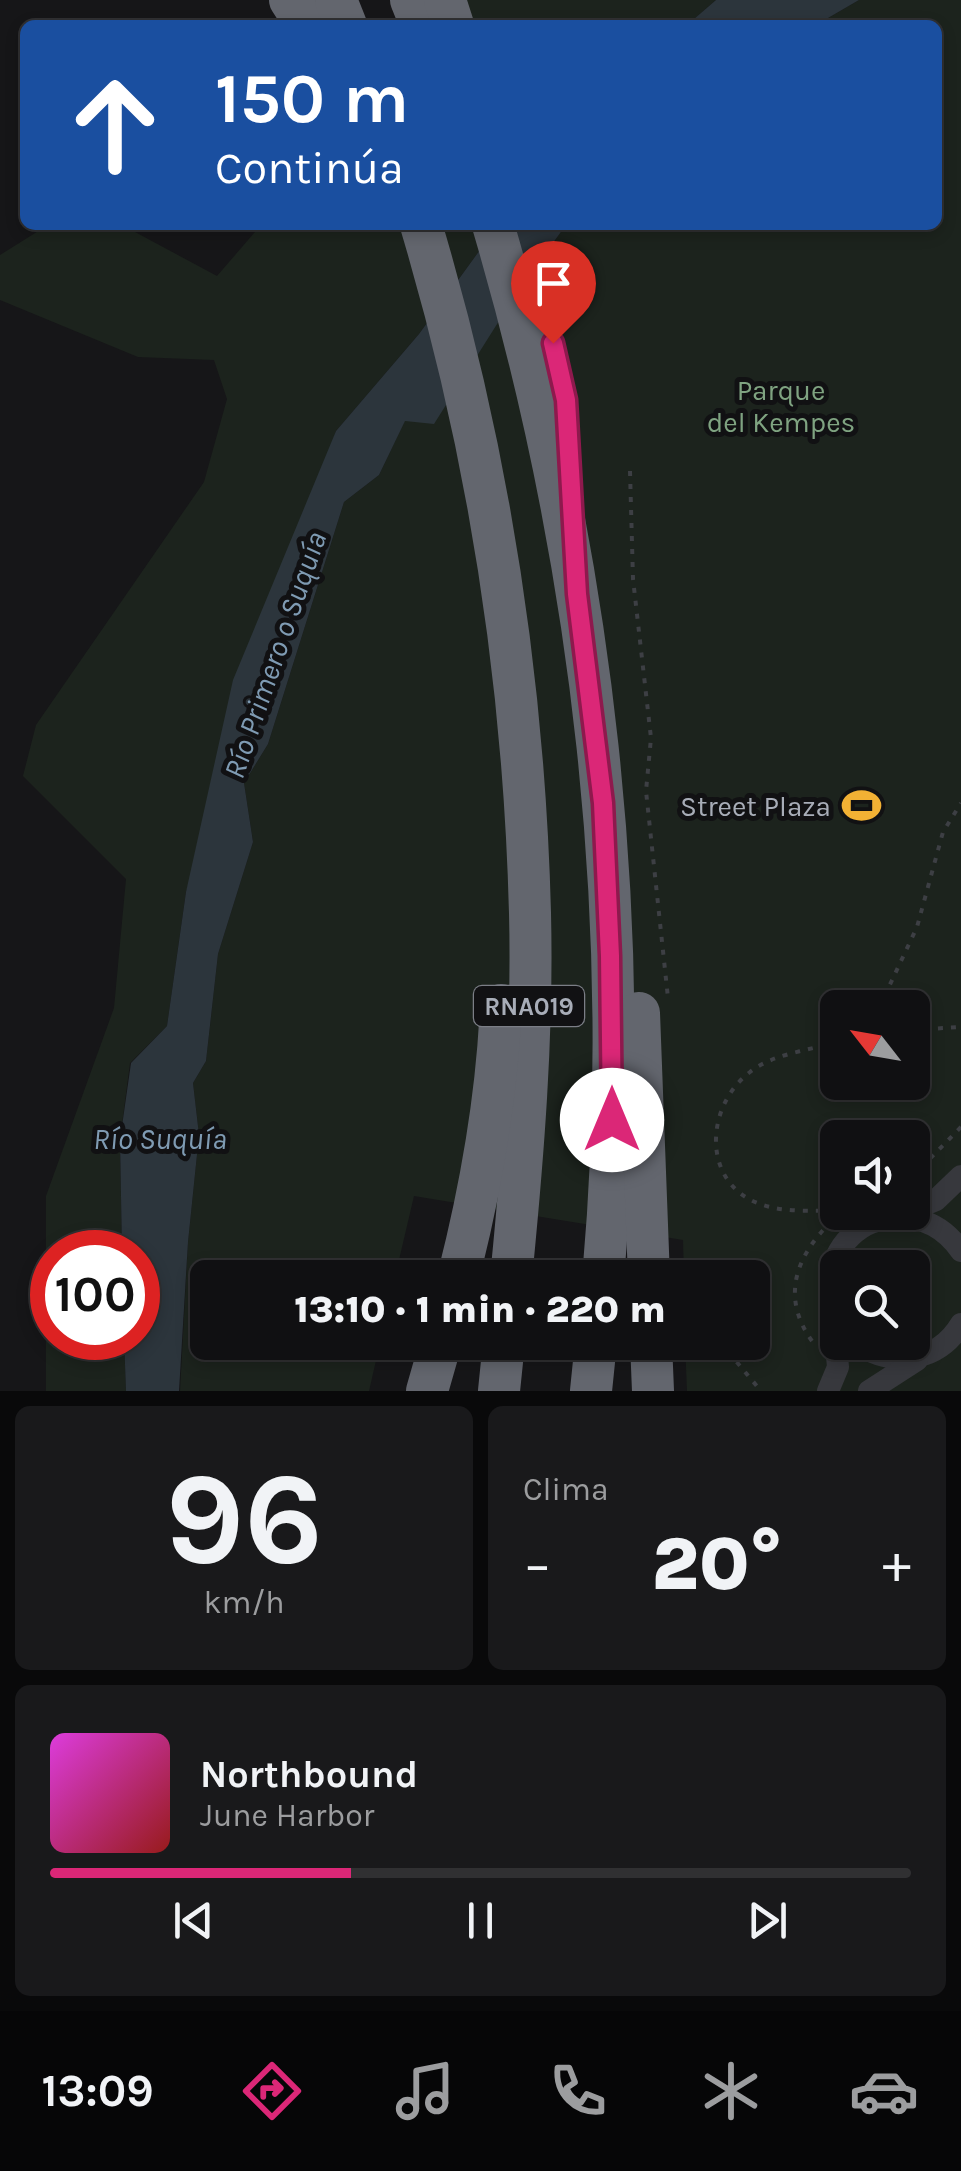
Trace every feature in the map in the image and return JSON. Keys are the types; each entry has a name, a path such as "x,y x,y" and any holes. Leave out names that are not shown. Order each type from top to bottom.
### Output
{"highway":[{"path":"395,230 452,446 506,610"},
{"name":"RNA019","path":"422,230 473,422 506,610 520,735 530,916 528,1022 512,1260"},
{"name":"RNA019","path":"494,230 546,426 577,594 596,737 608,874 612,1048 610,1191 604,1260"},
{"path":"521,230 566,400 577,594"},
{"path":"462,1260 492,1114 504,908 520,735"},
{"path":"596,737 636,904 649,1260"},
{"path":"427,1391 436,1360"},
{"path":"500,1391 503,1360"},
{"path":"592,1391 595,1360"},
{"path":"652,1360 653,1391"}],"street":[{"path":"930,1203 961,1176"},
{"path":"930,1224 940,1228 961,1251"},
{"path":"841,1250 859,1230"},
{"path":"930,1352 961,1324"},
{"path":"828,1391 838,1360"},
{"path":"870,1391 917,1360"}],"path":[{"path":"630,471 634,578 650,738 646,791 668,1006"},
{"path":"888,990 918,927 943,832 961,803"},
{"path":"930,1029 961,1028"},
{"path":"820,1048 751,1070 723,1107 714,1141 721,1171 744,1197 772,1208 820,1210"},
{"path":"930,1159 961,1128"},
{"path":"735,1360 761,1391"}],"green space":[{"path":"448,0 716,0 693,20 432,20"},
{"name":"Parque del Kempes","path":"859,0 961,0 961,1391 687,1391 686,1360 770,1360 770,1260 684,1260 683,1240 414,1196 399,1260 190,1260 190,1360 376,1360 369,1391 180,1391 188,1242 199,1135 193,1083 206,1061 218,954 253,842 244,783 268,744 344,502 379,475 405,420 516,294 562,230 942,230 942,20 825,20"},
{"path":"40,230 131,230 217,276 257,230 494,230 419,334 336,431 186,892 167,1026 130,1063 120,1140 122,1230 46,1230 46,1196 114,1008 126,879 23,776 36,725 204,482 227,399 214,360 138,357 0,300 0,255"},
{"path":"46,1360 125,1360 126,1391 46,1391"}],"water":[{"path":"716,0 859,0 825,20 693,20"},
{"name":"Río Suquía","path":"494,230 562,230 516,294 434,424 405,421 379,475 344,502 268,744 244,783 253,842 218,954 206,1061 193,1083 199,1135 179,1391 126,1391 125,1360 160,1360 160,1230 122,1230 120,1140 131,1063 167,1026 186,892 233,680 336,431 419,334"}],"place":[{"name":"Street Plaza","path":"861,806"}],"route":[{"path":"553,343 566,400 577,594 603,803 612,1120"}],"water label":[{"name":"Río Primero o Suquía","path":"275,655"}]}
